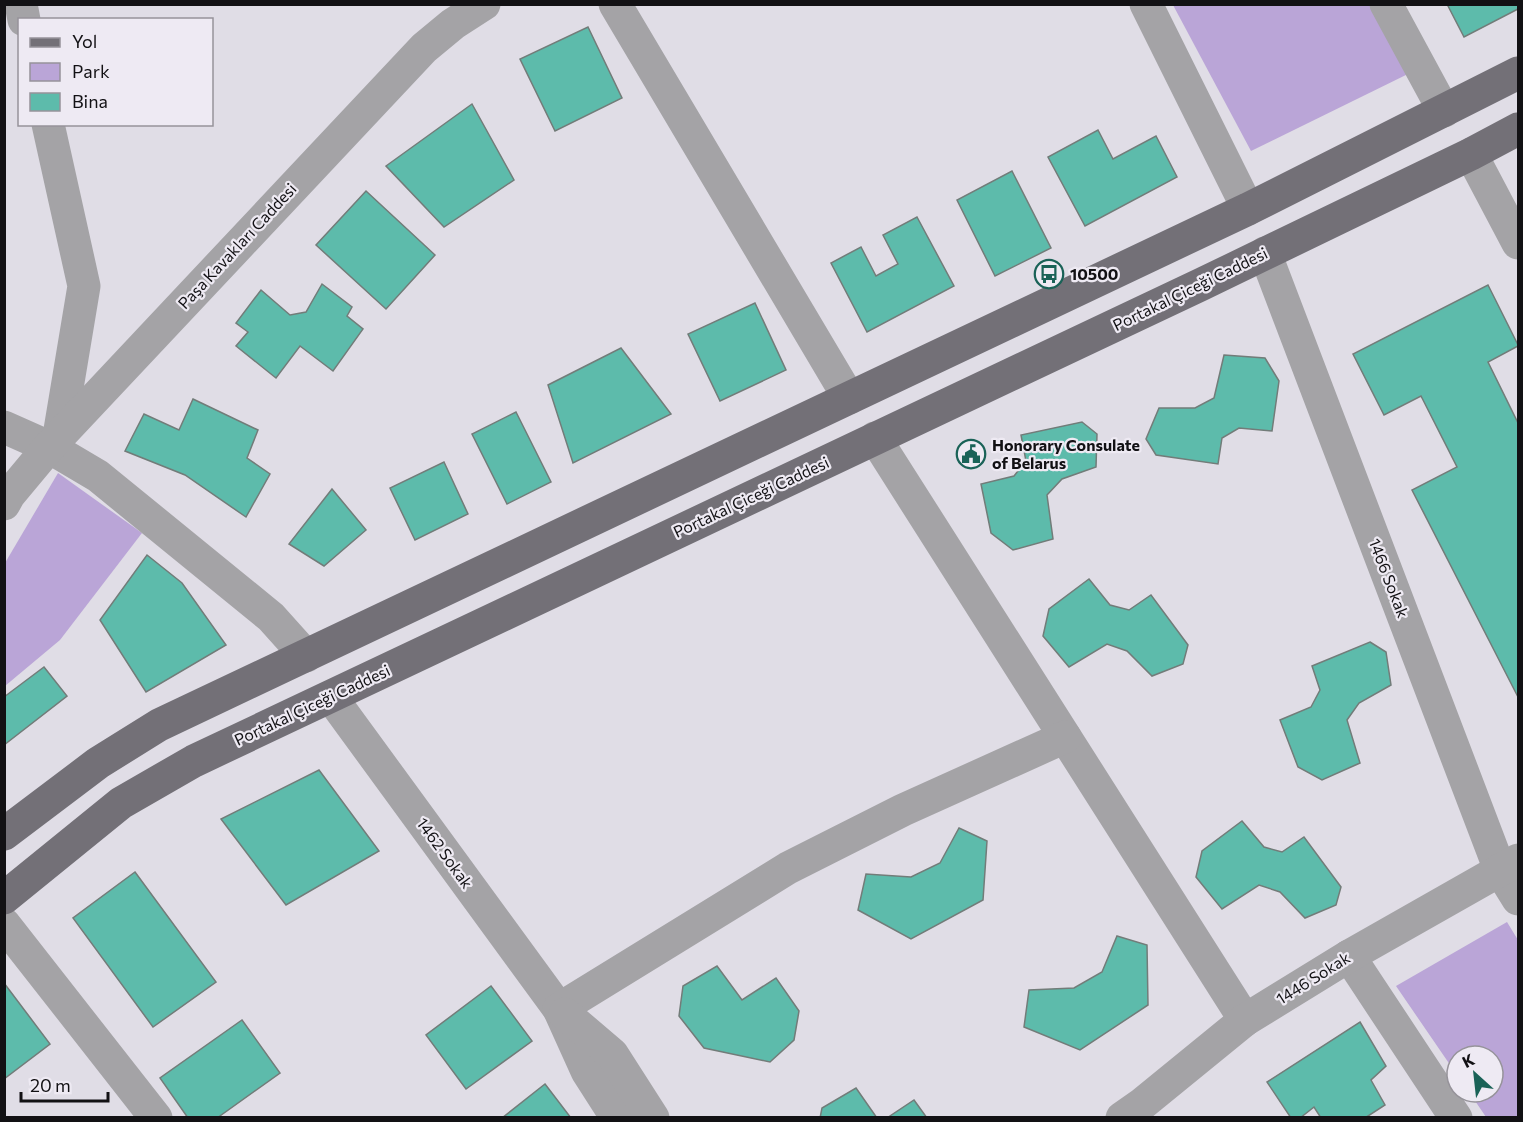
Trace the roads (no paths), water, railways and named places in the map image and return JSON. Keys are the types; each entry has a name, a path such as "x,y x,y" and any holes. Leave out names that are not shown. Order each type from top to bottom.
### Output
{"main road":[{"path":"4,834 98,763 159,725 1248,209 1518,73"},
{"name":"Portakal Çiceği Caddesi","path":"4,898 122,803 194,760 1265,253 1518,129"}],"street":[{"name":"Paşa Kavakları Caddesi","path":"4,504 54,442 424,48 453,24 484,4"},
{"path":"615,4 849,398"},
{"path":"1146,4 1248,209"},
{"path":"1386,4 1444,111"},
{"path":"48,126 84,286 54,442"},
{"path":"1471,154 1518,243"},
{"name":"1466 Sokak","path":"1265,253 1509,865 1518,899"},
{"path":"4,427 54,442 271,617 306,656"},
{"path":"875,438 1245,1020"},
{"name":"1462 Sokak","path":"331,697 559,1009 587,1071 617,1118"},
{"path":"559,1009 788,868 903,810 1065,736"},
{"name":"1446 Sokak","path":"1122,1118 1245,1020 1349,956 1509,865"},
{"path":"4,924 156,1118"},
{"path":"1349,956 1456,1118"},
{"name":"1462 Sokak","path":"559,1009 612,1054 653,1118"}],"place":[{"name":"10500","path":"1049,274"},
{"name":"Honorary Consulate of Belarus","path":"971,454"}]}
